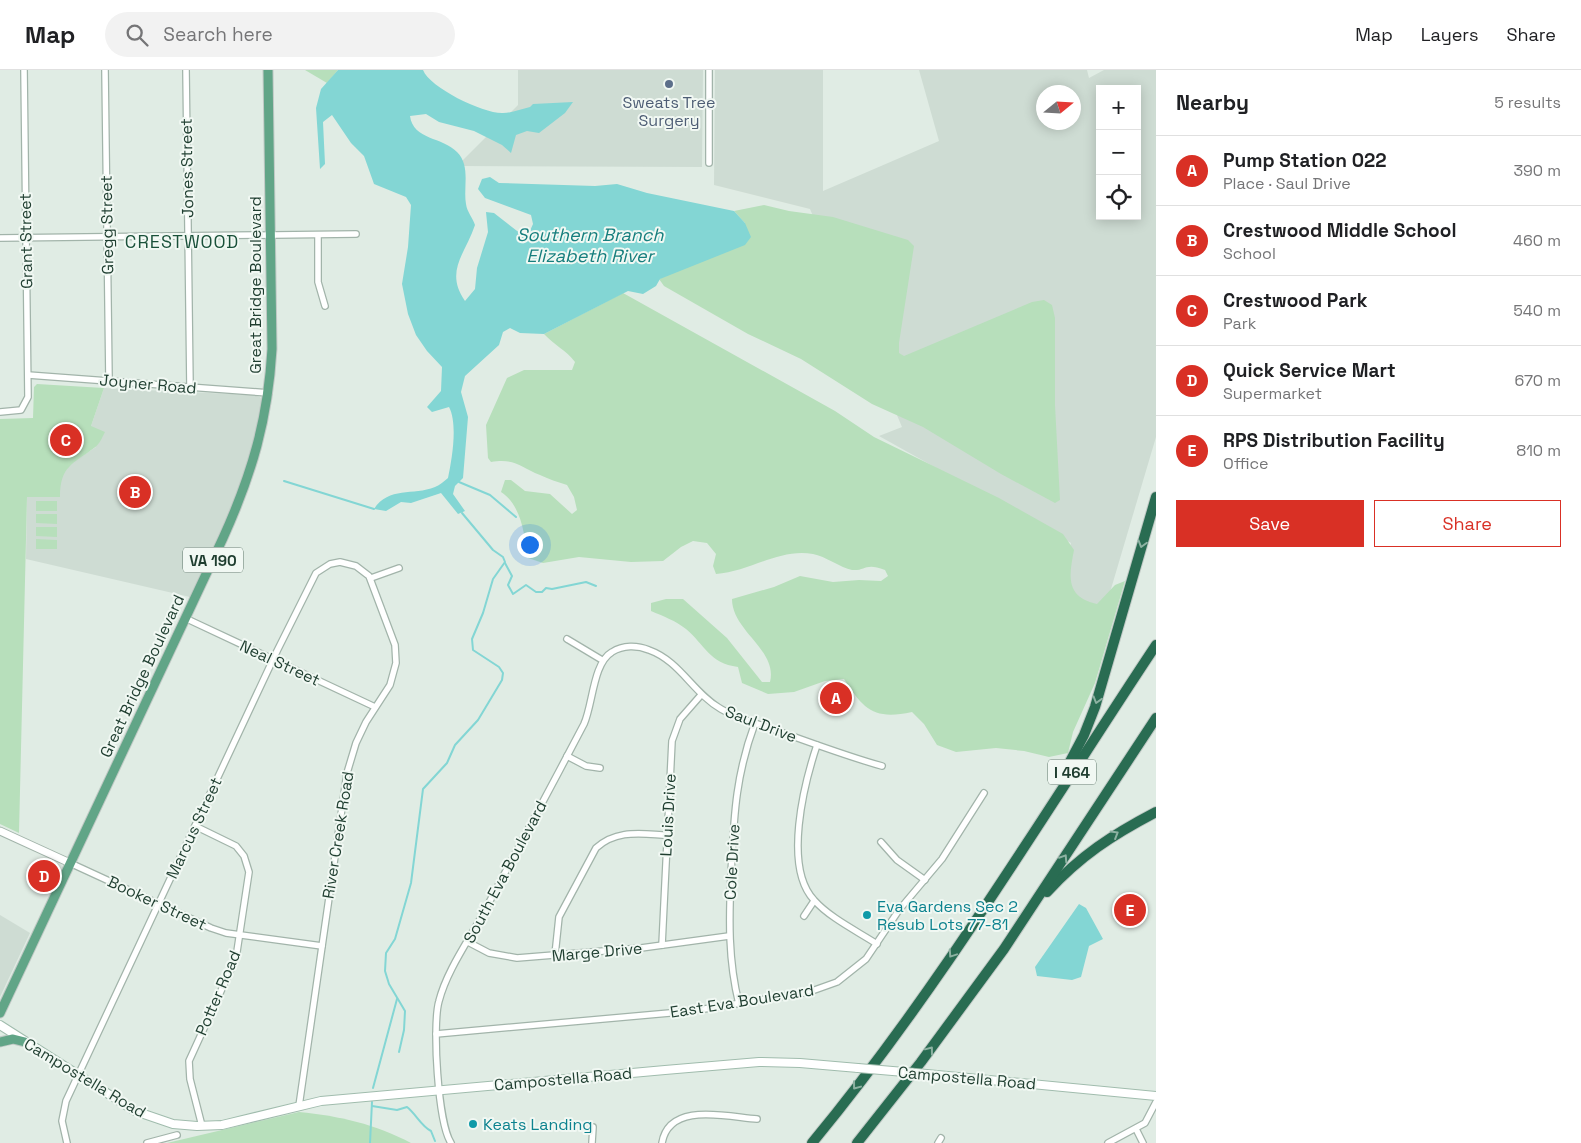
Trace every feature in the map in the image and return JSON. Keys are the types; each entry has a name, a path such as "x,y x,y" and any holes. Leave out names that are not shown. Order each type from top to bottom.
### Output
{"highway":[{"path":"989,900 1062,776 1089,722 1156,497"},
{"name":"I 464","path":"812,1143 905,1022 989,900 1156,645"},
{"name":"I 464","path":"856,1143 955,1016 1028,913 1156,718"},
{"path":"1028,913 1061,876 1093,849 1156,812"}],"main road":[{"name":"Great Bridge Boulevard","path":"0,1013 249,478 269,393 272,349 268,70"},
{"name":"Campostella Road","path":"0,1025 126,1107 148,1117 173,1124 202,1126 222,1124 321,1101 746,1063 800,1063 1156,1096"},
{"path":"0,1042 12,1039 25,1042"}],"street":[{"name":"Grant Street","path":"0,412 21,410 28,397 24,70"},
{"name":"Gregg Street","path":"105,70 109,380"},
{"name":"Jones Street","path":"186,70 190,387"},
{"path":"709,163 710,70"},
{"path":"318,234 318,282 325,306"},
{"path":"0,238 356,234"},
{"name":"Joyner Road","path":"28,375 269,393"},
{"name":"Marcus Street","path":"67,1143 62,1113 78,1076 273,660 316,573 330,564 340,562 360,568 371,578"},
{"path":"371,578 399,568"},
{"name":"River Creek Road","path":"299,1106 347,773 356,742 375,707 390,685 396,655 371,578"},
{"name":"Neal Street","path":"185,618 375,707"},
{"path":"567,639 602,660"},
{"name":"Saul Drive","path":"602,660 618,649 636,646 648,650 673,664 701,694 721,709 817,745 882,766"},
{"name":"South Eva Boulevard","path":"452,1143 445,1130 440,1090 435,1019 440,995 588,714 602,660"},
{"name":"Louis Drive","path":"662,946 672,741 680,719 701,694"},
{"name":"Cole Drive","path":"739,1004 730,963 729,936 735,800 744,753 755,723"},
{"path":"817,745 803,794 798,864 803,883 814,901 877,944"},
{"path":"567,756 586,766 600,768"},
{"name":"East Eva Boulevard","path":"436,1034 692,1011 816,990 837,982 858,967 877,944 899,910 942,859 984,793"},
{"name":"Potter Road","path":"195,826 236,846 247,862 249,872 236,958 189,1061 190,1080 202,1126"},
{"name":"Booker Street","path":"0,831 211,928 322,946"},
{"path":"555,955 559,917 596,848 603,842 620,834 667,835"},
{"path":"881,842 897,860 925,880"},
{"path":"804,916 814,901"},
{"name":"Marge Drive","path":"468,942 482,950 509,957 662,946 729,936"},
{"path":"1108,1143 1136,1129 1151,1115 1156,1102"},
{"path":"662,1143 672,1124 688,1115 757,1119"},
{"path":"592,1127 592,1143"},
{"path":"1136,1129 1143,1143"},
{"path":"147,1143 177,1135"}],"shaded area":[{"path":"518,70 703,70 702,167 457,166 518,105"},
{"path":"715,70 823,70 823,191 939,141 919,70 1087,70 1089,78 1104,70 1156,70 1156,437 1079,697 1063,579 1071,543 879,436 902,427 810,209 714,185"},
{"path":"104,388 252,395 260,397 263,402 245,480 190,597 26,559 27,496 31,496 73,462 96,447 91,426"},
{"path":"0,915 30,933 0,997"}],"green space":[{"path":"305,70 338,70 327,83"},
{"path":"764,205 789,211 833,217 908,240 914,246 899,343 899,353 904,356 1032,302 1044,300 1052,305 1055,318 1055,405 1060,500 1055,503 1001,474 923,427 872,404 801,359 748,334 664,286 659,279 686,267 745,223 734,211"},
{"path":"623,293 835,411 874,437 999,498 1063,534 1074,550 1071,577 1074,591 1087,601 1097,604 1115,585 1125,581 1095,683 1073,732 1068,753 1049,757 1024,751 996,748 956,752 937,745 924,724 912,712 888,715 871,710 864,705 844,679 825,681 794,692 768,694 742,683 738,667 720,662 682,626 651,611 651,603 666,599 683,599 727,638 762,682 770,682 771,671 767,660 739,621 732,599 774,587 800,576 833,582 881,581 888,576 885,570 869,567 852,570 818,555 800,553 776,557 740,569 716,574 713,566 716,554 707,543 693,541 681,547 663,561 631,562 579,557 543,563 528,558 518,513 514,505 501,492 505,480 511,480 525,491 550,494 572,514 577,510 574,497 567,485 546,478 512,462 491,462 488,458 486,425 507,378 524,370 572,370 575,362 544,334"},
{"path":"37,384 104,388 91,426 105,432 97,445 74,462 65,472 62,479 60,497 27,497 19,833 0,824 0,419 33,418 34,387"},
{"path":"36,501 57,501 57,511 36,511"},
{"path":"36,514 57,514 57,524 36,523"},
{"path":"36,527 57,527 57,537 36,536"},
{"path":"36,539 57,540 57,549 36,549"},
{"path":"299,1112 357,1122 398,1136 411,1143 167,1143"}],"water":[{"name":"Southern Branch Elizabeth River","path":"338,70 423,70 428,77 446,92 471,105 494,112 513,112 530,107 533,104 573,102 565,113 539,133 527,131 516,135 511,153 502,145 474,131 439,122 426,114 410,116 412,124 417,130 451,147 457,152 464,164 466,204 475,225 462,253 457,271 456,280 465,301 475,289 477,268 488,232 486,212 494,213 521,234 529,233 533,224 531,215 485,198 478,189 482,179 490,177 499,183 595,186 617,184 647,193 734,211 745,223 751,237 745,245 660,279 656,286 643,294 628,291 544,334 520,333 510,328 503,332 499,345 465,376 461,392 468,417 463,478 455,486 453,494 465,511 458,514 441,493 411,503 401,502 386,511 374,509 380,502 394,494 427,490 448,478 454,432 452,414 449,407 432,412 427,407 441,391 442,367 427,351 416,335 408,314 402,284 408,247 411,205 406,197 374,184 364,156 351,143 332,115 323,122 325,164 320,169 316,108 321,89"},
{"path":"1079,904 1086,908 1103,939 1089,946 1081,977 1072,980 1037,976 1035,967"}],"waterway":[{"path":"284,481 374,509"},
{"path":"459,482 490,495 516,517"},
{"path":"399,1052 404,1030 405,1011 389,984 385,971 386,953 395,939 411,883 423,789 447,763 455,745 478,720 502,680 503,673 499,667 473,650 472,639 483,613 493,579 505,562 503,557 493,550 462,513"},
{"path":"505,563 512,576 508,585 513,594 526,585 536,592 542,592 546,588 552,589 586,582 596,586"},
{"path":"373,1088 397,999"},
{"path":"370,1143 372,1102"},
{"path":"372,1106 397,1110 407,1107 431,1131 435,1141"}],"place":[{"name":"Sweats Tree Surgery","path":"669,84"},
{"name":"Crestwood Park","path":"66,440"},
{"name":"Crestwood Middle School","path":"135,492"},
{"name":"Pump Station 022","path":"836,698"},
{"name":"Quick Service Mart","path":"44,876"},
{"name":"RPS Distribution Facility","path":"1130,910"},
{"name":"Eva Gardens Sec 2 Resub Lots 77-81","path":"867,915"},
{"name":"Keats Landing","path":"473,1124"}],"district":[{"name":"CRESTWOOD","path":"182,241"}]}
